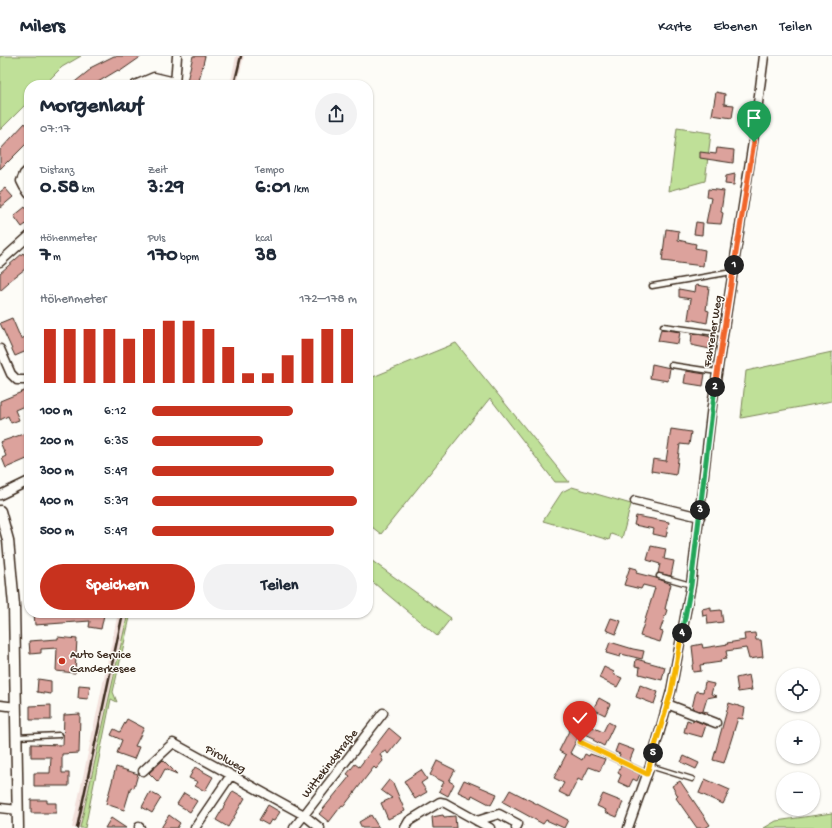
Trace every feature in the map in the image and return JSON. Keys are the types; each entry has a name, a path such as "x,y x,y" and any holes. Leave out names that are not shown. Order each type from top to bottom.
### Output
{"street":[{"path":"175,80 177,56"},
{"name":"Fahrener Weg","path":"628,828 648,770 667,704 677,663 691,585 717,372 754,142 764,56"},
{"path":"147,80 154,77 164,80"},
{"path":"24,174 21,181 24,187"},
{"path":"0,262 24,240"},
{"path":"0,349 11,374 17,380 24,380"},
{"path":"0,494 24,483"},
{"path":"635,501 700,517"},
{"path":"0,511 8,540 14,605 18,828"},
{"path":"667,704 716,722"},
{"path":"0,705 16,707"},
{"name":"Wittekindstraße","path":"294,828 383,713"},
{"name":"Pirolweg","path":"143,771 173,743 304,816 320,828"},
{"path":"195,828 230,775"},
{"path":"405,828 409,821 440,802 490,828"},
{"path":"0,808 18,810"},
{"path":"477,821 499,814 518,824 516,828"}],"lane":[{"path":"652,286 733,272"},
{"path":"663,326 723,334"},
{"path":"671,366 717,372"},
{"path":"659,576 691,585"},
{"path":"16,737 59,735"},
{"path":"580,742 648,770 692,778"}],"shaded area":[{"path":"236,56 244,56 238,80 231,80"},
{"path":"117,618 127,618 80,828 72,828"}],"green space":[{"path":"0,56 81,56 62,67 49,80 24,80 24,106 0,130"},
{"path":"677,128 711,133 705,181 669,191"},
{"path":"456,343 569,482 555,482 490,398 381,534 373,528 373,377"},
{"path":"832,352 832,401 741,418 746,371"},
{"path":"572,487 631,504 622,538 611,534 609,540 543,521 562,492"},
{"path":"373,562 451,618 437,636 373,582"},
{"path":"127,618 130,618 113,692 117,702 111,699 85,828 80,828"},
{"path":"832,813 832,828 764,828 776,821 820,816 820,815"}],"building":[{"path":"114,56 142,56 119,72 118,70 101,80 77,80 91,69 90,68"},
{"path":"193,56 205,56 199,80 187,80"},
{"path":"716,92 725,94 724,104 734,105 732,118 712,115"},
{"path":"24,124 24,146 0,169 0,150"},
{"path":"717,148 734,150 733,163 700,158 700,152 716,154"},
{"path":"735,174 734,185 725,184 726,176"},
{"path":"5,188 13,197 0,208 0,192"},
{"path":"708,189 724,191 721,224 706,223 711,198 707,197"},
{"path":"24,208 24,226 22,227 14,216"},
{"path":"696,222 703,223 702,235 694,234"},
{"path":"666,229 679,231 678,240 696,244 695,248 705,250 703,266 662,261"},
{"path":"23,253 24,270 8,282 9,283 0,291 0,273"},
{"path":"696,285 709,287 706,310 709,311 707,323 688,319 691,299 679,297 679,289 695,292"},
{"path":"12,318 21,339 24,338 24,352 15,356 0,323"},
{"path":"661,329 680,332 678,344 658,341"},
{"path":"692,333 712,337 710,349 691,345"},
{"path":"652,364 670,368 668,381 650,378"},
{"path":"686,371 705,374 703,386 684,383"},
{"path":"24,391 24,406 15,410 19,420 11,423 8,416 0,420 0,401"},
{"path":"671,429 691,432 689,445 680,444 676,475 651,471 653,459 666,461"},
{"path":"24,434 24,460 6,468 2,458 6,456 0,442"},
{"path":"636,516 669,522 666,537 653,534 654,529 634,525"},
{"path":"651,546 666,549 664,559 674,561 671,576 658,573 660,564 647,560"},
{"path":"630,567 637,569 636,573 656,578 671,584 665,609 667,610 660,631 663,632 660,642 640,636 655,588 643,585 641,589 624,585"},
{"path":"711,607 711,611 721,610 723,622 708,624 707,615 703,616 702,609"},
{"path":"34,618 103,618 101,629 89,627 90,621 35,625"},
{"path":"611,618 621,621 616,634 606,630"},
{"path":"755,633 756,640 761,640 763,657 749,659 746,648 726,651 726,659 720,660 721,662 700,665 701,671 693,672 692,665 694,664 692,646 702,644 703,648 728,644 727,643 745,640 744,634"},
{"path":"58,637 77,639 75,673 56,671 57,648 41,649 41,653 30,654 29,641 58,639"},
{"path":"610,642 644,651 642,659 621,654 620,657 606,653"},
{"path":"636,659 665,667 662,680 639,674 640,667 635,666"},
{"path":"604,667 614,672 613,674 622,678 617,687 599,678"},
{"path":"749,675 752,690 738,692 736,678"},
{"path":"38,679 51,681 51,694 37,692"},
{"path":"705,682 714,684 711,694 717,696 707,698 703,711 708,712 707,714 692,708 696,691 703,692"},
{"path":"79,685 90,686 88,699 78,698"},
{"path":"640,685 658,692 654,704 636,697"},
{"path":"599,698 610,704 605,715 593,709"},
{"path":"729,703 745,708 743,719 738,718 724,763 713,760"},
{"path":"51,705 51,720 30,720 30,706"},
{"path":"80,714 79,753 62,754 62,773 69,773 69,786 34,786 34,773 50,773 51,757 31,757 31,744 63,745 64,715"},
{"path":"127,719 144,728 135,746 139,747 134,759 117,753 122,740 111,735 114,729 120,732"},
{"path":"575,719 603,732 608,722 614,725 604,746 593,740 594,738 581,732 570,753 582,760 585,754 589,756 590,754 605,759 600,771 589,767 582,781 578,779 569,797 559,792 564,783 554,778 566,755 559,751"},
{"path":"687,720 693,722 694,720 706,725 702,737 684,732"},
{"path":"389,728 401,738 388,754 386,751 380,754 383,761 376,769 374,767 344,806 342,805 329,822 319,814 350,776 347,774 355,764 359,767"},
{"path":"618,744 634,750 629,762 619,757 620,754 615,752"},
{"path":"684,756 699,763 696,769 681,762"},
{"path":"163,760 177,774 165,769 158,782 149,773"},
{"path":"437,761 455,770 449,781 454,784 448,796 439,791 444,782 430,775"},
{"path":"621,765 640,774 637,781 633,779 629,787 618,782 621,775 618,773"},
{"path":"116,767 138,774 134,788 131,787 124,810 106,804"},
{"path":"195,767 213,777 205,791 195,786 198,782 189,778"},
{"path":"421,770 427,779 421,783 427,792 415,799 404,781"},
{"path":"705,779 730,790 723,804 699,793"},
{"path":"389,780 393,783 405,811 388,819 381,803 392,798 381,790"},
{"path":"464,780 497,794 491,805 472,795 471,798 458,792"},
{"path":"680,781 710,825 705,828 697,828 676,798 678,796 672,786"},
{"path":"510,790 568,820 564,828 546,820 543,824 503,802"},
{"path":"233,791 245,798 228,827 216,820"},
{"path":"150,792 161,798 152,813 142,807"},
{"path":"184,793 197,801 190,812 177,804"},
{"path":"603,794 623,802 617,817 605,812 606,810 597,806"},
{"path":"31,800 47,800 47,803 56,803 56,813 31,813"},
{"path":"268,805 280,812 274,821 271,820 268,825 259,820"},
{"path":"169,815 180,823 177,828 161,828"},
{"path":"371,815 379,828 362,828 359,822"},
{"path":"443,815 444,817 455,816 456,828 433,828 432,817"},
{"path":"111,818 126,828 105,828"}],"railway":[{"path":"235,80 241,56"},
{"path":"77,828 122,618"}],"place":[{"name":"Auto Service Ganderkesee","path":"62,661"}],"route":[{"path":"580,742 647,774 671,692 691,585 712,406 754,142"}]}
